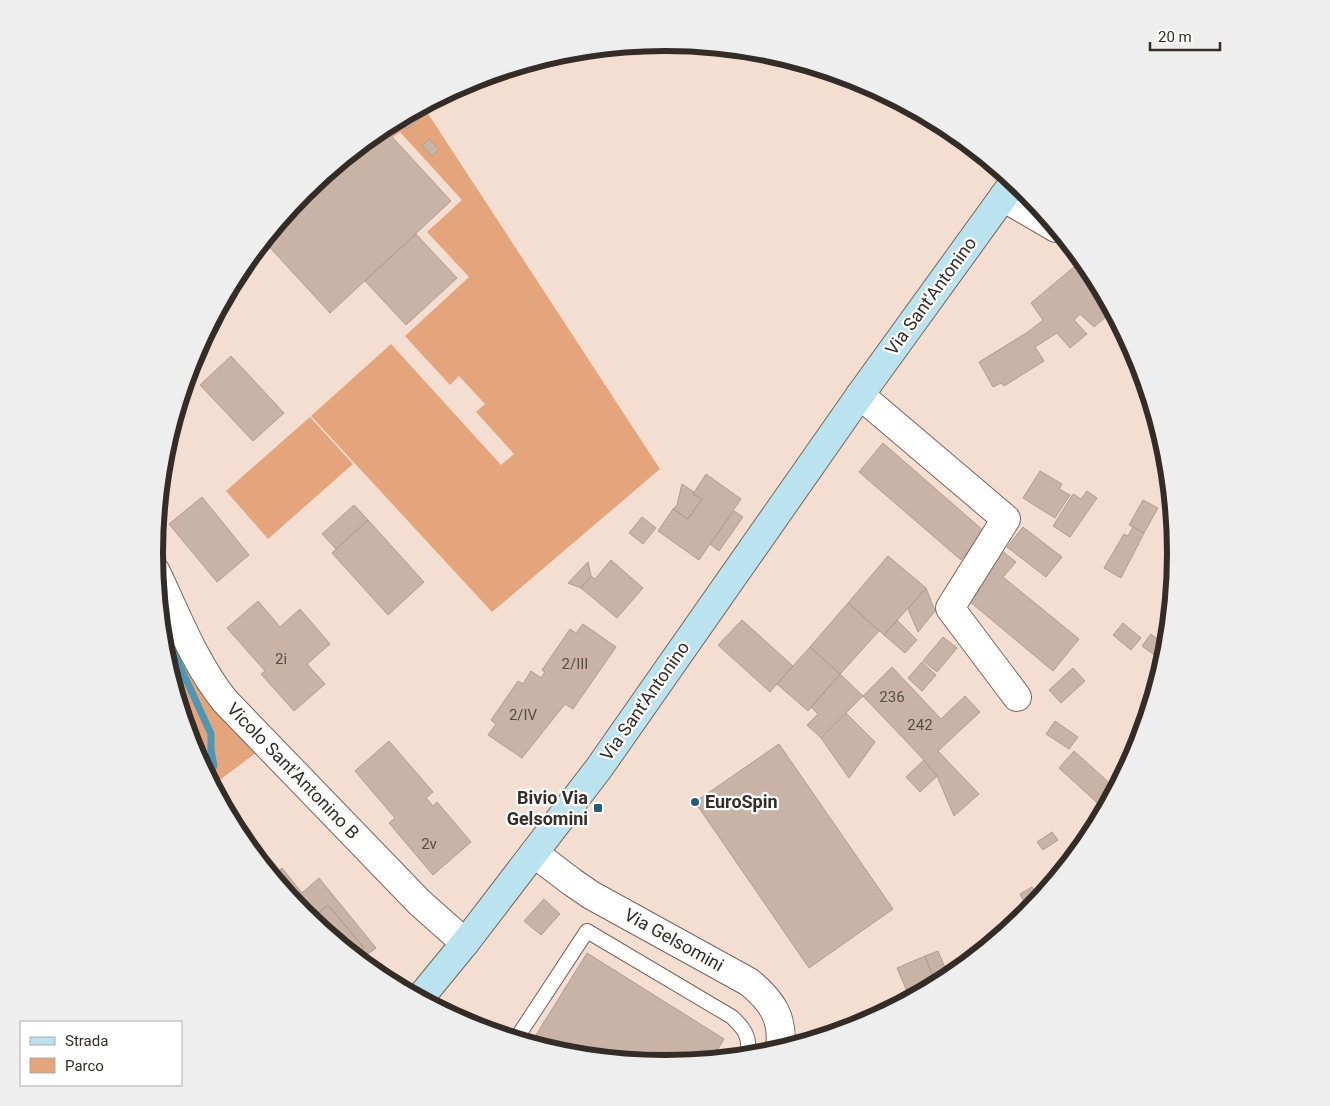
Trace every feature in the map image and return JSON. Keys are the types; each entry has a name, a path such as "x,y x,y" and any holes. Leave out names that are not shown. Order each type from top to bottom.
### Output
{"main road":[{"name":"Via Sant'Antonino","path":"416,989 465,943 599,768 860,395 1008,190"}],"street":[{"name":"Via Sant'Antonino","path":"1008,190 1025,203"},
{"path":"860,395 1006,519 950,608 1018,696"},
{"name":"Vicolo Sant'Antonino B","path":"164,589 201,665 213,686 225,701 419,902 465,943"},
{"name":"Via Gelsomini","path":"534,853 592,895 749,982 760,991 771,1005 779,1020 781,1041"}],"lane":[{"path":"520,1033 587,931 732,1016 743,1027 749,1047"}],"green space":[{"path":"427,111 660,469 492,612 311,416 391,344 501,465 514,454 476,412 485,404 459,376 450,385 405,336 469,277 427,232 462,200 400,132 393,137 390,134"},
{"path":"310,417 353,464 268,539 226,491"},
{"path":"167,607 257,752 218,781 201,745 180,683"}],"building":[{"path":"423,114 424,115 407,129 404,125"},
{"path":"389,134 451,201 330,313 269,246 310,198 334,176"},
{"path":"429,139 439,149 432,156 422,146"},
{"path":"416,234 457,278 406,325 365,281"},
{"path":"1076,265 1107,316 1094,327 1080,314 1074,320 1087,334 1070,348 1057,333 1035,347 1044,361 1004,386 1001,383 993,387 979,362 1028,332 1043,320 1031,303"},
{"path":"231,356 284,413 253,441 200,385"},
{"path":"883,443 985,532 961,560 859,472"},
{"path":"1040,471 1062,484 1059,489 1070,495 1055,518 1023,498"},
{"path":"706,474 741,499 699,560 658,531 673,509 688,519 702,499 693,494"},
{"path":"682,484 702,499 688,519 673,509 677,505"},
{"path":"1087,491 1097,498 1070,537 1053,526 1073,494 1081,499"},
{"path":"202,497 249,555 217,582 169,524"},
{"path":"1143,500 1158,508 1144,533 1129,525"},
{"path":"354,505 368,520 336,549 322,534"},
{"path":"734,511 743,517 719,551 710,544"},
{"path":"642,517 656,528 643,544 629,533"},
{"path":"368,520 424,582 388,615 332,553"},
{"path":"1023,527 1062,557 1046,577 1007,547"},
{"path":"1133,527 1144,533 1121,578 1104,568 1124,534 1128,536"},
{"path":"1001,550 1016,562 1003,577 1079,639 1053,671 963,596"},
{"path":"888,556 926,588 884,635 848,603"},
{"path":"611,560 643,588 617,618 581,588 591,576 595,579"},
{"path":"588,562 591,576 581,588 568,583"},
{"path":"926,588 935,611 918,632 908,609"},
{"path":"258,601 280,627 300,609 330,644 307,664 325,684 294,711 261,674 265,671 227,628"},
{"path":"848,603 879,631 840,674 810,647"},
{"path":"742,620 793,666 770,692 718,645"},
{"path":"897,620 917,640 905,653 884,635"},
{"path":"1123,623 1141,638 1131,650 1113,635"},
{"path":"583,624 616,647 573,709 565,704 522,758 488,735 496,724 491,720 518,681 523,684 531,671 541,678 545,672 542,670 570,629 576,633"},
{"path":"1151,634 1159,640 1156,656 1142,646"},
{"path":"943,637 957,648 937,672 923,661"},
{"path":"810,647 840,674 808,711 777,684"},
{"path":"922,662 936,675 922,691 908,678"},
{"path":"892,667 941,719 965,696 980,712 938,751 979,794 954,816 937,776 863,696"},
{"path":"1073,668 1085,681 1061,703 1049,690"},
{"path":"840,674 863,696 821,738 807,725 818,714 811,707"},
{"path":"846,713 875,742 849,778 821,738"},
{"path":"1055,721 1078,737 1069,749 1046,734"},
{"path":"389,741 433,792 426,798 433,806 437,802 471,842 433,875 389,823 395,818 355,771"},
{"path":"779,744 893,909 809,968 695,802"},
{"path":"1074,751 1110,784 1099,805 1059,768"},
{"path":"924,760 937,776 920,792 906,777"},
{"path":"1052,832 1058,840 1043,850 1037,842"},
{"path":"282,868 302,893 319,878 376,948 366,955 360,951 364,948 328,905 317,914 278,872"},
{"path":"1032,887 1035,892 1025,903 1020,894"},
{"path":"544,899 560,914 541,935 524,921"},
{"path":"328,905 364,948 360,951 317,914"},
{"path":"938,951 946,969 933,977 925,956"},
{"path":"587,953 724,1039 716,1052 665,1055 632,1054 600,1050 534,1038"},
{"path":"925,956 933,977 907,992 897,968"}],"waterway":[{"path":"173,651 211,734 214,766 212,768"}],"place":[{"name":"EuroSpin","path":"695,802"},
{"name":"Bivio Via Gelsomini","path":"598,808"}]}
